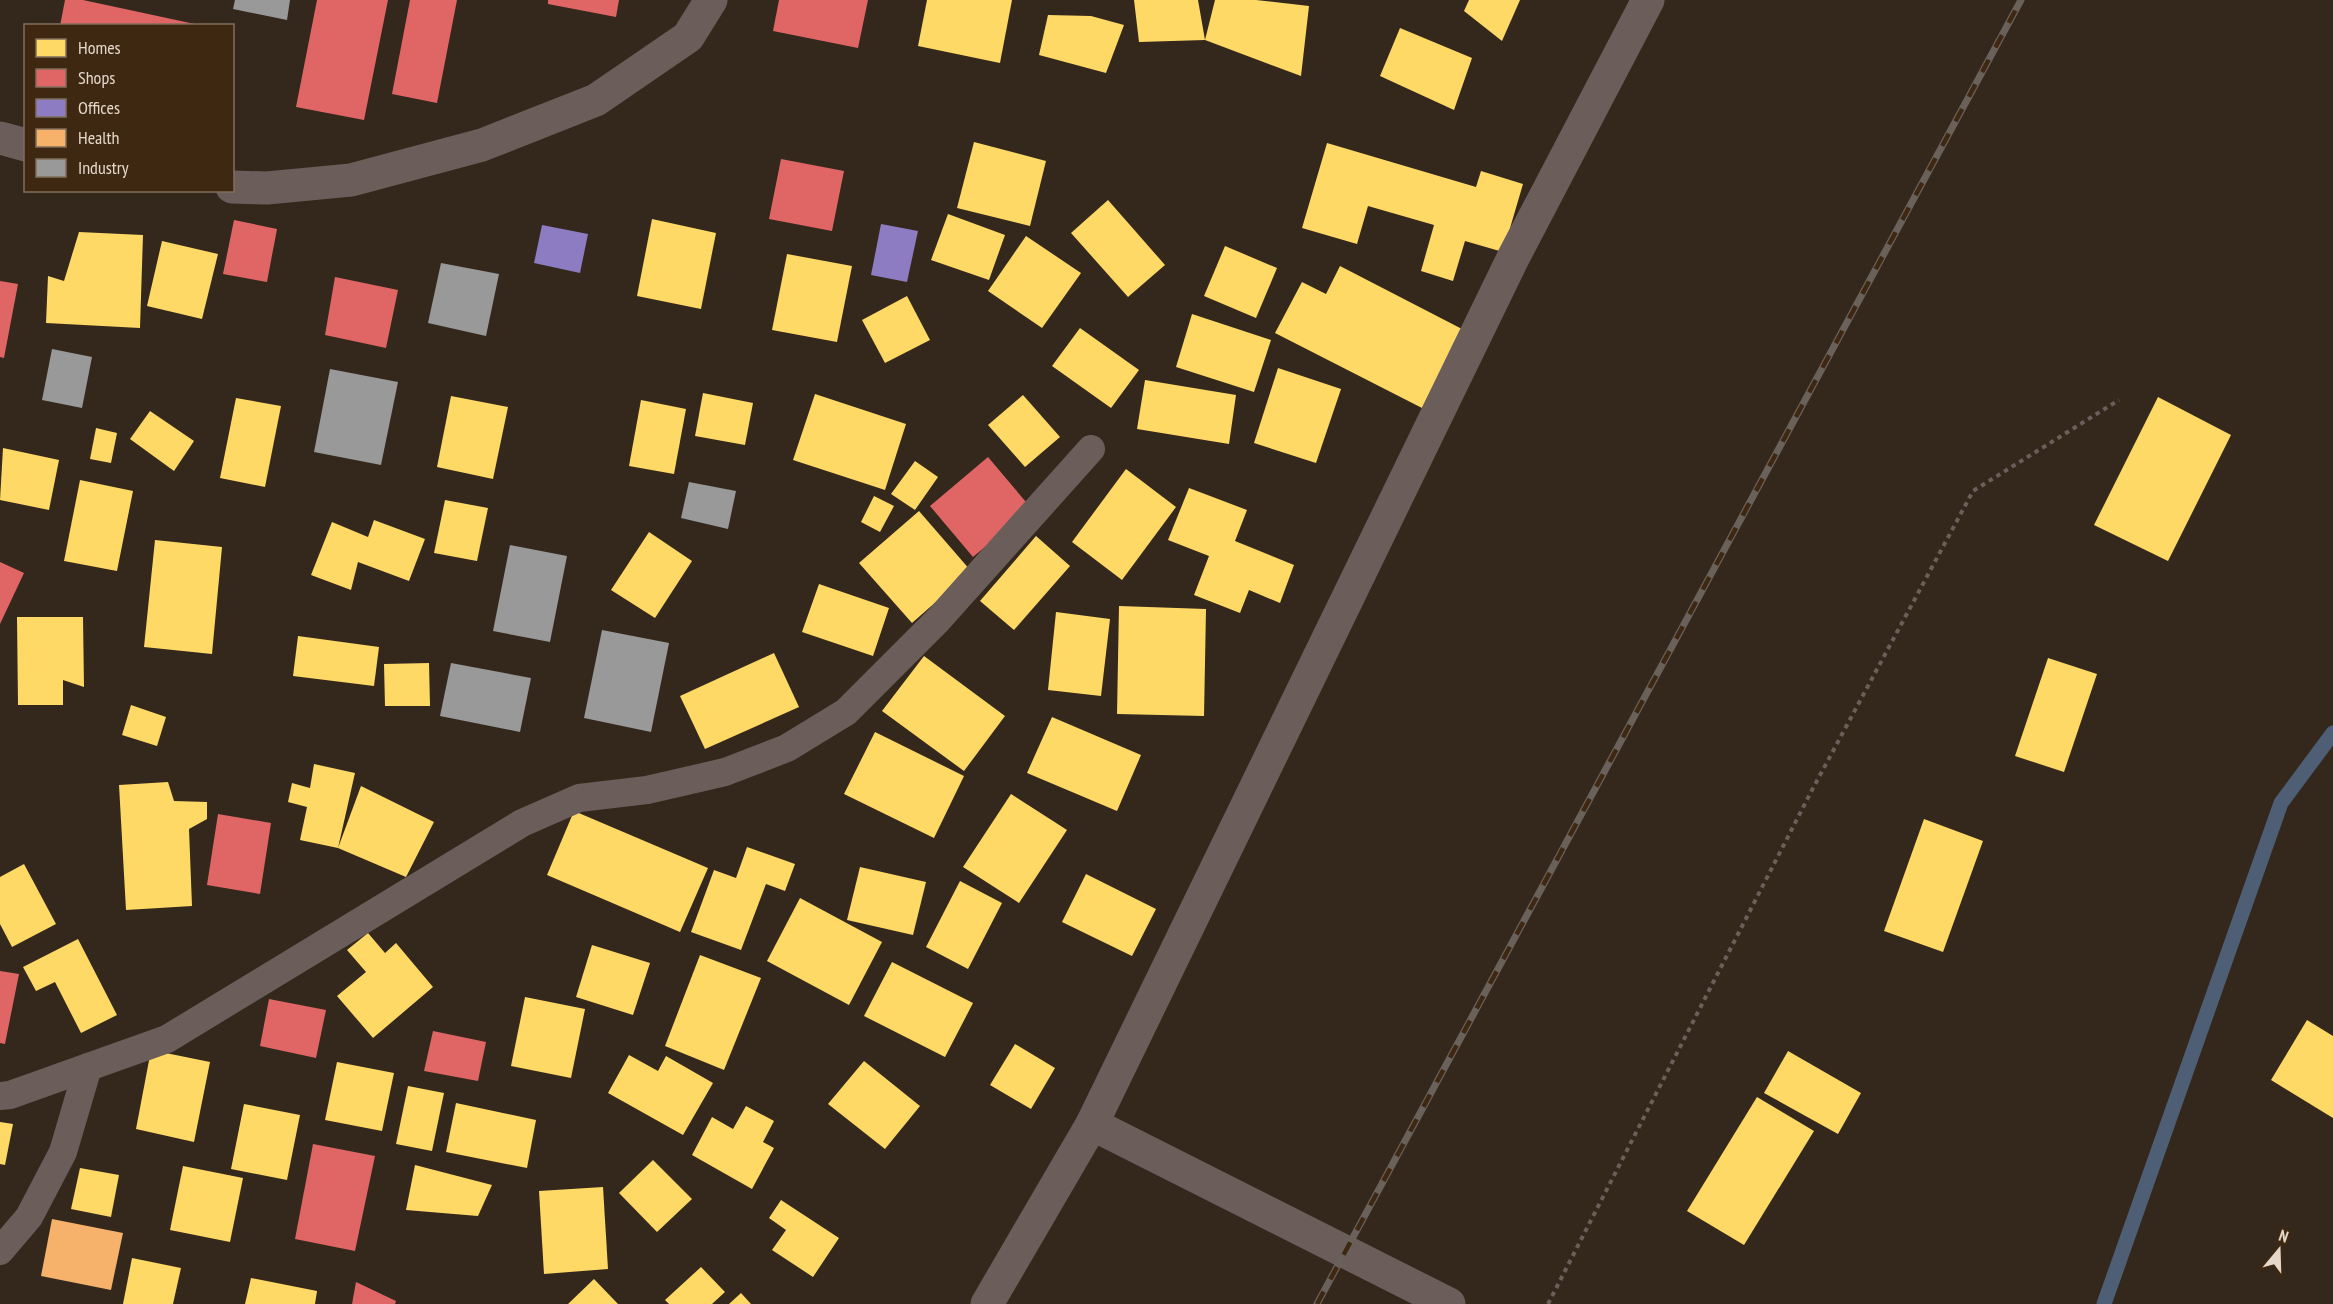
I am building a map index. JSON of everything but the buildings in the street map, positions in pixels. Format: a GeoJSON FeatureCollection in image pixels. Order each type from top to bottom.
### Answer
{"type":"FeatureCollection","features":[{"type":"Feature","properties":{"kind":"street"},"geometry":{"type":"LineString","coordinates":[[234,188],[267,189],[351,180],[482,145],[596,100],[688,37],[711,0]]}},
{"type":"Feature","properties":{"kind":"street"},"geometry":{"type":"LineString","coordinates":[[987,1304],[1092,1124],[1513,258],[1648,0]]}},
{"type":"Feature","properties":{"kind":"street"},"geometry":{"type":"LineString","coordinates":[[0,138],[24,144]]}},
{"type":"Feature","properties":{"kind":"street"},"geometry":{"type":"LineString","coordinates":[[1092,1124],[1449,1304]]}},
{"type":"Feature","properties":{"kind":"lane"},"geometry":{"type":"LineString","coordinates":[[0,1096],[10,1095],[167,1039],[522,823],[579,798],[647,790],[725,772],[788,748],[846,712],[938,620],[1091,449]]}},
{"type":"Feature","properties":{"kind":"lane"},"geometry":{"type":"LineString","coordinates":[[0,1251],[29,1217],[63,1152],[88,1067]]}},
{"type":"Feature","properties":{"kind":"path"},"geometry":{"type":"LineString","coordinates":[[1548,1304],[1812,790],[1973,491],[2119,399]]}},
{"type":"Feature","properties":{"kind":"waterway"},"geometry":{"type":"LineString","coordinates":[[2104,1304],[2281,803],[2333,733]]}},
{"type":"Feature","properties":{"kind":"railway"},"geometry":{"type":"LineString","coordinates":[[1317,1304],[2021,0]]}}]}
